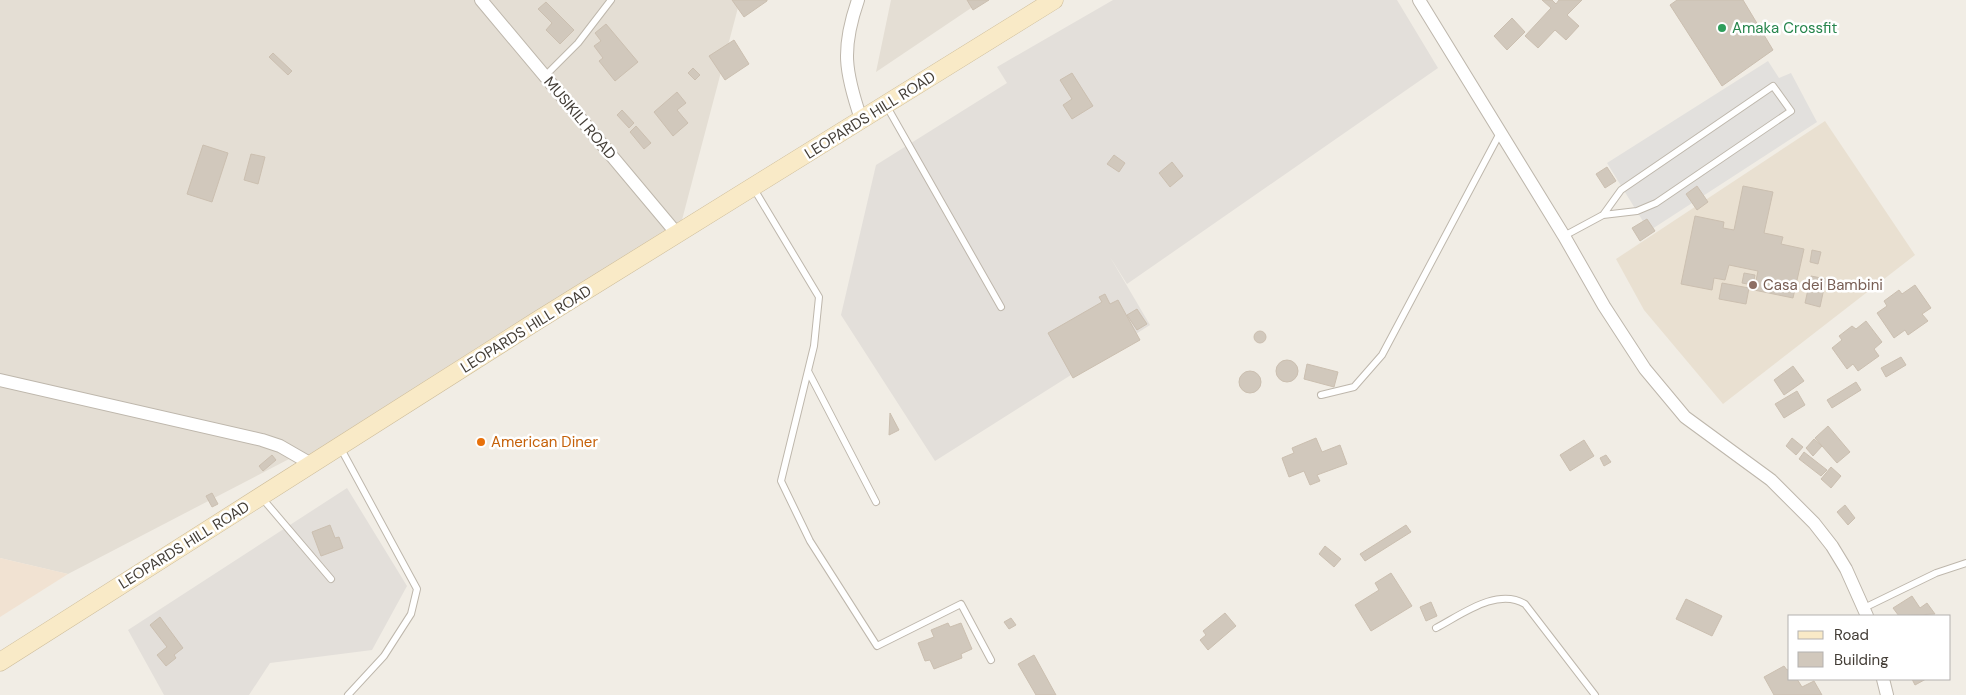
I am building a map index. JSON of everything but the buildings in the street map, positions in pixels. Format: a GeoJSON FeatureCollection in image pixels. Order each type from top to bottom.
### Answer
{"type":"FeatureCollection","features":[{"type":"Feature","properties":{"kind":"main road","name":"LEOPARDS HILL ROAD"},"geometry":{"type":"LineString","coordinates":[[0,662],[313,465],[535,322],[754,188],[861,119],[1054,0]]}},
{"type":"Feature","properties":{"kind":"street","name":"MUSIKILI ROAD"},"geometry":{"type":"LineString","coordinates":[[481,0],[678,235]]}},
{"type":"Feature","properties":{"kind":"street"},"geometry":{"type":"LineString","coordinates":[[858,0],[848,36],[845,60],[847,76],[861,119]]}},
{"type":"Feature","properties":{"kind":"street"},"geometry":{"type":"LineString","coordinates":[[1419,0],[1564,236],[1604,306],[1646,369],[1685,416],[1771,480],[1804,512],[1832,546],[1865,612]]}},
{"type":"Feature","properties":{"kind":"street"},"geometry":{"type":"LineString","coordinates":[[0,380],[262,440],[280,446],[313,465]]}},
{"type":"Feature","properties":{"kind":"street"},"geometry":{"type":"LineString","coordinates":[[1883,680],[1887,695]]}},
{"type":"Feature","properties":{"kind":"lane"},"geometry":{"type":"LineString","coordinates":[[545,76],[578,43],[611,0]]}},
{"type":"Feature","properties":{"kind":"lane"},"geometry":{"type":"LineString","coordinates":[[1564,236],[1603,215],[1637,210],[1656,203],[1791,111],[1773,86],[1621,190],[1603,215]]}},
{"type":"Feature","properties":{"kind":"lane"},"geometry":{"type":"LineString","coordinates":[[886,104],[1001,308]]}},
{"type":"Feature","properties":{"kind":"lane"},"geometry":{"type":"LineString","coordinates":[[1322,395],[1354,387],[1382,355],[1500,133]]}},
{"type":"Feature","properties":{"kind":"lane"},"geometry":{"type":"LineString","coordinates":[[754,188],[819,296],[814,346],[781,481],[810,541],[877,646],[961,604],[991,660]]}},
{"type":"Feature","properties":{"kind":"lane"},"geometry":{"type":"LineString","coordinates":[[808,371],[876,502]]}},
{"type":"Feature","properties":{"kind":"lane"},"geometry":{"type":"LineString","coordinates":[[340,447],[417,589],[411,614],[384,656],[348,695]]}},
{"type":"Feature","properties":{"kind":"lane"},"geometry":{"type":"LineString","coordinates":[[261,497],[331,579]]}},
{"type":"Feature","properties":{"kind":"lane"},"geometry":{"type":"LineString","coordinates":[[1865,612],[1936,573],[1966,563]]}},
{"type":"Feature","properties":{"kind":"lane"},"geometry":{"type":"LineString","coordinates":[[1436,628],[1492,600],[1512,598],[1519,600],[1525,604],[1542,625],[1595,695]]}},
{"type":"Feature","properties":{"kind":"shaded area"},"geometry":{"type":"Polygon","coordinates":[[[0,0],[740,0],[678,235],[313,465],[289,459],[68,574],[0,558],[0,0]]]}},
{"type":"Feature","properties":{"kind":"shaded area"},"geometry":{"type":"Polygon","coordinates":[[[891,0],[983,0],[876,72],[891,0]]]}},
{"type":"Feature","properties":{"kind":"shaded area"},"geometry":{"type":"Polygon","coordinates":[[[1113,0],[1397,0],[1438,68],[1127,284],[1110,257],[1150,325],[935,461],[841,315],[876,165],[1007,83],[997,67],[1113,0]]]}},
{"type":"Feature","properties":{"kind":"shaded area"},"geometry":{"type":"Polygon","coordinates":[[[1768,61],[1779,78],[1791,73],[1817,122],[1649,231],[1607,163],[1768,61]]]}},
{"type":"Feature","properties":{"kind":"shaded area","name":"Casa dei Bambini"},"geometry":{"type":"Polygon","coordinates":[[[1825,121],[1915,255],[1723,404],[1644,310],[1616,259],[1825,121]]]}},
{"type":"Feature","properties":{"kind":"shaded area"},"geometry":{"type":"Polygon","coordinates":[[[347,488],[407,586],[372,650],[270,663],[249,695],[164,695],[128,630],[347,488]]]}},
{"type":"Feature","properties":{"kind":"shaded area"},"geometry":{"type":"Polygon","coordinates":[[[0,558],[68,574],[0,617],[0,558]]]}},
{"type":"Feature","properties":{"kind":"place","name":"Amaka Crossfit"},"geometry":{"type":"Point","coordinates":[1722,28]}},
{"type":"Feature","properties":{"kind":"place","name":"Casa dei Bambini"},"geometry":{"type":"Point","coordinates":[1753,285]}},
{"type":"Feature","properties":{"kind":"place","name":"American Diner"},"geometry":{"type":"Point","coordinates":[481,442]}}]}
